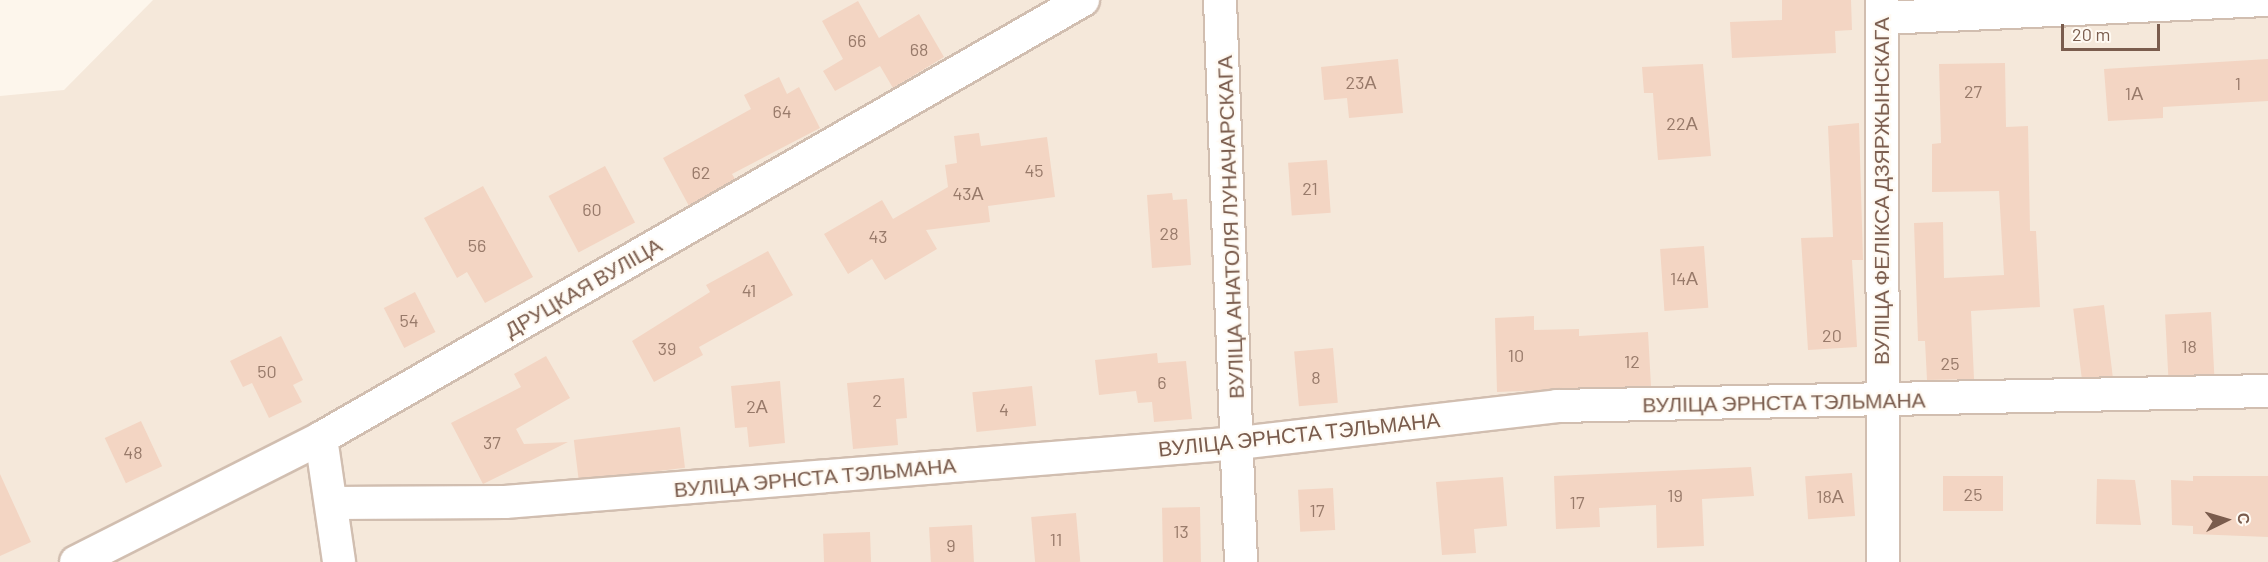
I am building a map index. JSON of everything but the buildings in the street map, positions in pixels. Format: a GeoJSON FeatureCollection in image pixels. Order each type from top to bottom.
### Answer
{"type":"FeatureCollection","features":[{"type":"Feature","properties":{"kind":"street","name":"ДРУЦКАЯ ВУЛІЦА"},"geometry":{"type":"LineString","coordinates":[[76,562],[321,438],[1083,0]]}},
{"type":"Feature","properties":{"kind":"street","name":"ВУЛІЦА АНАТОЛЯ ЛУНАЧАРСКАГА"},"geometry":{"type":"LineString","coordinates":[[1220,0],[1239,443],[1241,562]]}},
{"type":"Feature","properties":{"kind":"street"},"geometry":{"type":"LineString","coordinates":[[1882,9],[2267,0]]}},
{"type":"Feature","properties":{"kind":"street","name":"ВУЛІЦА ФЕЛІКСА ДЗЯРЖЫНСКАГА"},"geometry":{"type":"LineString","coordinates":[[1882,9],[1879,400],[1883,562]]}},
{"type":"Feature","properties":{"kind":"street","name":"ВУЛІЦА ЭРНСТА ТЭЛЬМАНА"},"geometry":{"type":"LineString","coordinates":[[332,503],[505,502],[1239,443],[1557,406],[2268,391]]}},
{"type":"Feature","properties":{"kind":"street"},"geometry":{"type":"LineString","coordinates":[[321,438],[339,562]]}},
{"type":"Feature","properties":{"kind":"shaded area"},"geometry":{"type":"Polygon","coordinates":[[[153,0],[2268,0],[2268,562],[0,562],[0,96],[64,90],[153,0]]]}}]}
